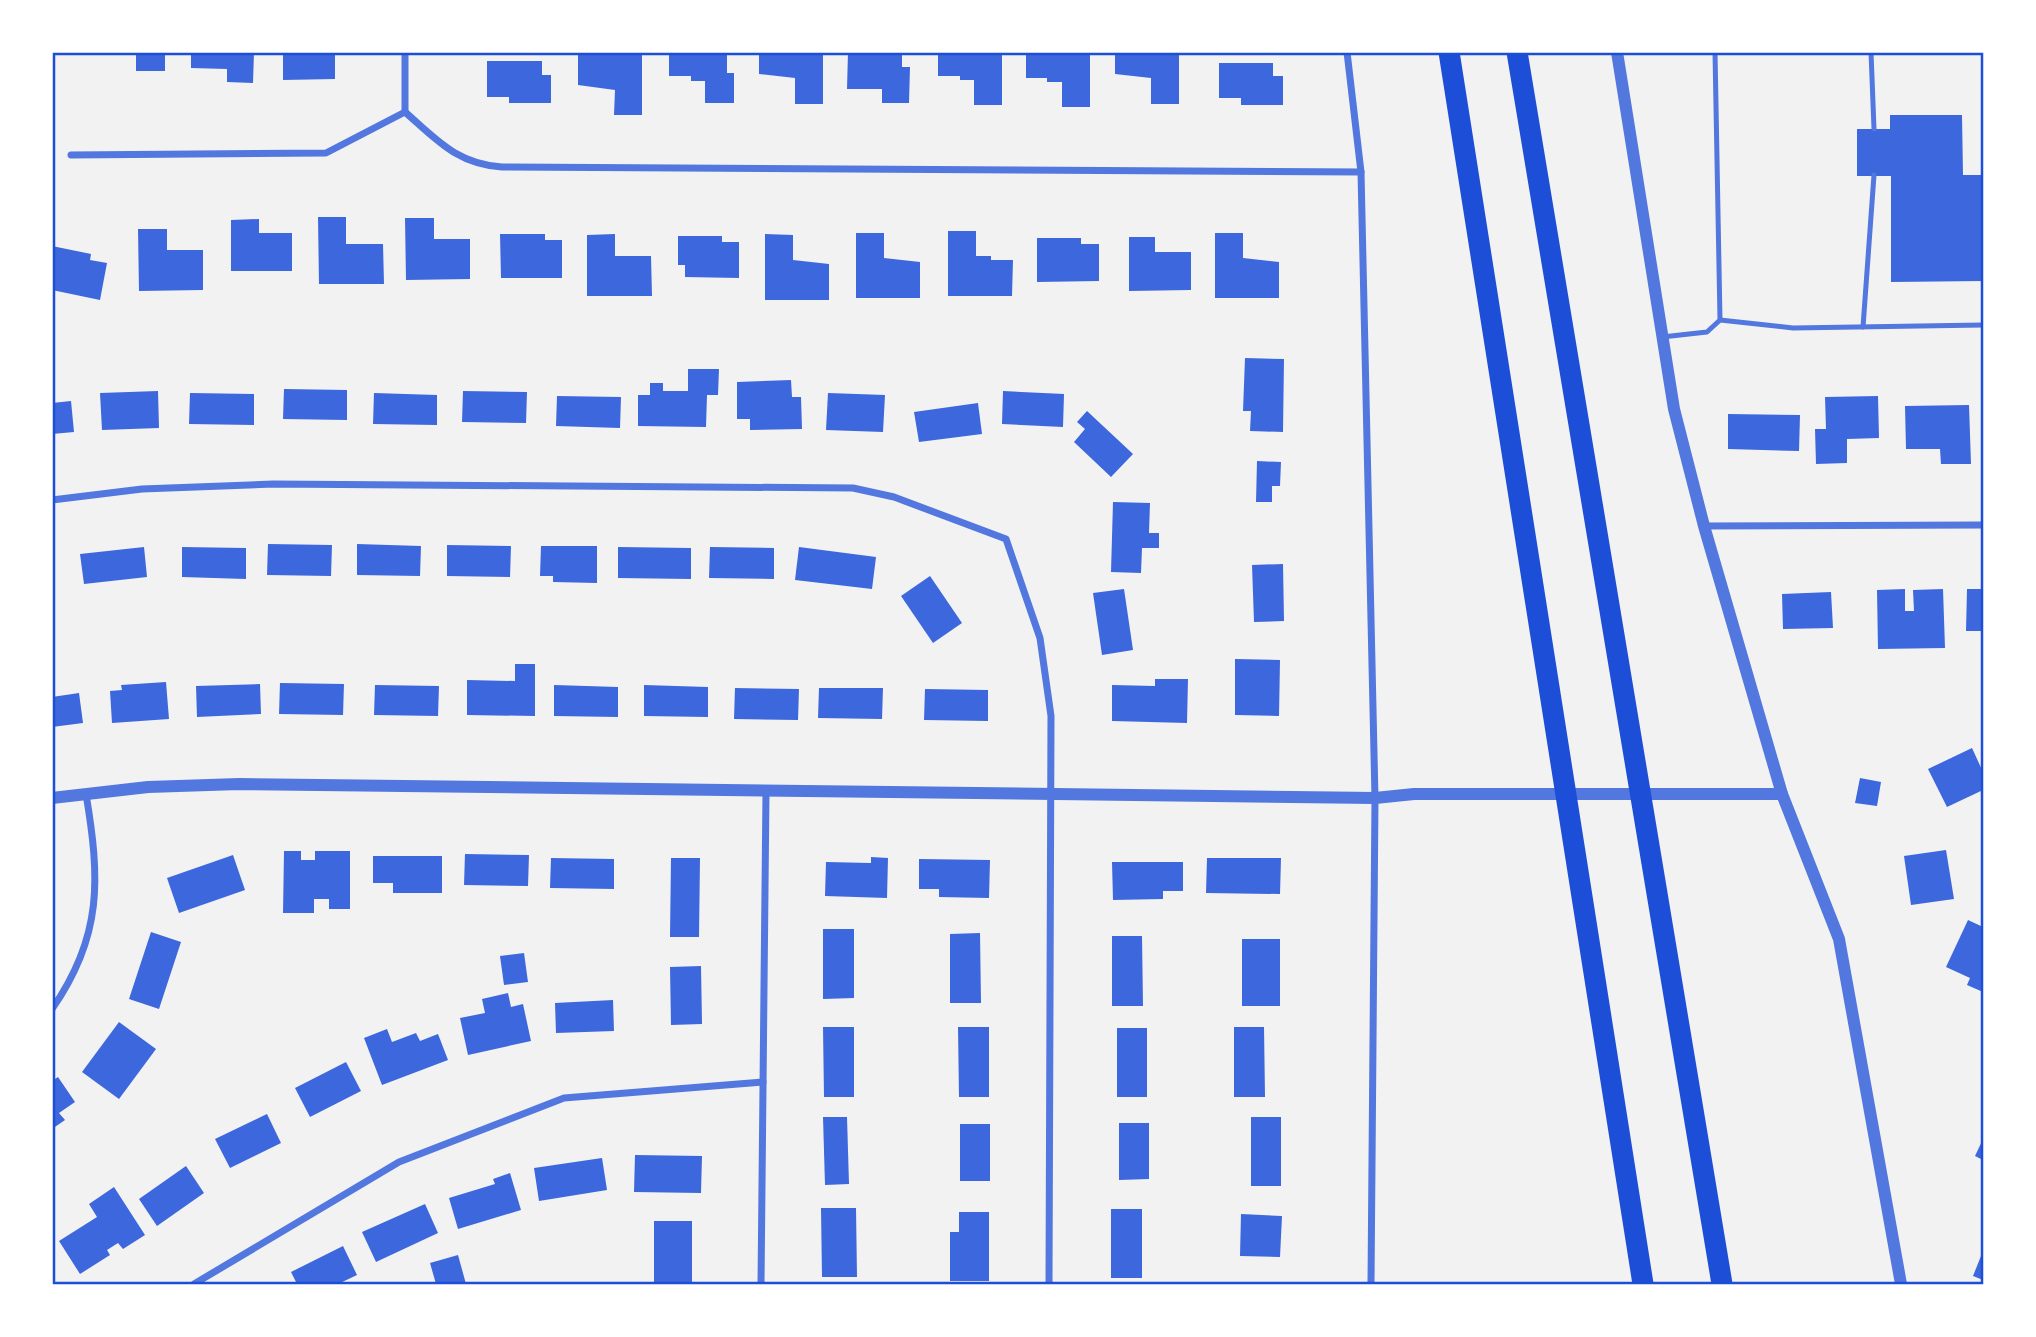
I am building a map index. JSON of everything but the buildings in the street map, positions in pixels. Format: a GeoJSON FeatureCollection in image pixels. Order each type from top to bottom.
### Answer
{"type":"FeatureCollection","features":[{"type":"Feature","properties":{"kind":"highway"},"geometry":{"type":"LineString","coordinates":[[1449,52],[1643,1284]]}},
{"type":"Feature","properties":{"kind":"highway"},"geometry":{"type":"LineString","coordinates":[[1517,52],[1722,1284]]}},
{"type":"Feature","properties":{"kind":"street"},"geometry":{"type":"LineString","coordinates":[[405,52],[405,112],[453,154],[489,166],[1361,172]]}},
{"type":"Feature","properties":{"kind":"street"},"geometry":{"type":"LineString","coordinates":[[1347,52],[1361,172],[1376,798],[1371,1284]]}},
{"type":"Feature","properties":{"kind":"street"},"geometry":{"type":"LineString","coordinates":[[1617,52],[1674,409],[1704,526],[1782,794],[1839,939],[1901,1284]]}},
{"type":"Feature","properties":{"kind":"street"},"geometry":{"type":"LineString","coordinates":[[71,155],[326,153],[405,112]]}},
{"type":"Feature","properties":{"kind":"street"},"geometry":{"type":"LineString","coordinates":[[52,500],[142,489],[273,484],[853,488],[894,497],[1006,540],[1040,638],[1047,672],[1051,716],[1049,1284]]}},
{"type":"Feature","properties":{"kind":"street"},"geometry":{"type":"LineString","coordinates":[[1704,526],[1983,525]]}},
{"type":"Feature","properties":{"kind":"street"},"geometry":{"type":"LineString","coordinates":[[52,798],[148,787],[239,784],[1376,798],[1414,794],[1782,794]]}},
{"type":"Feature","properties":{"kind":"street"},"geometry":{"type":"LineString","coordinates":[[761,1284],[766,791]]}},
{"type":"Feature","properties":{"kind":"street"},"geometry":{"type":"LineString","coordinates":[[52,1009],[83,957],[93,925],[97,869],[86,794]]}},
{"type":"Feature","properties":{"kind":"street"},"geometry":{"type":"LineString","coordinates":[[194,1284],[399,1162],[564,1098],[763,1082]]}},
{"type":"Feature","properties":{"kind":"lane"},"geometry":{"type":"LineString","coordinates":[[1662,337],[1707,332],[1720,320],[1715,52]]}},
{"type":"Feature","properties":{"kind":"lane"},"geometry":{"type":"LineString","coordinates":[[1871,52],[1874,129]]}},
{"type":"Feature","properties":{"kind":"lane"},"geometry":{"type":"LineString","coordinates":[[1863,327],[1874,175]]}},
{"type":"Feature","properties":{"kind":"lane"},"geometry":{"type":"LineString","coordinates":[[1720,320],[1793,328],[1983,325]]}}]}
